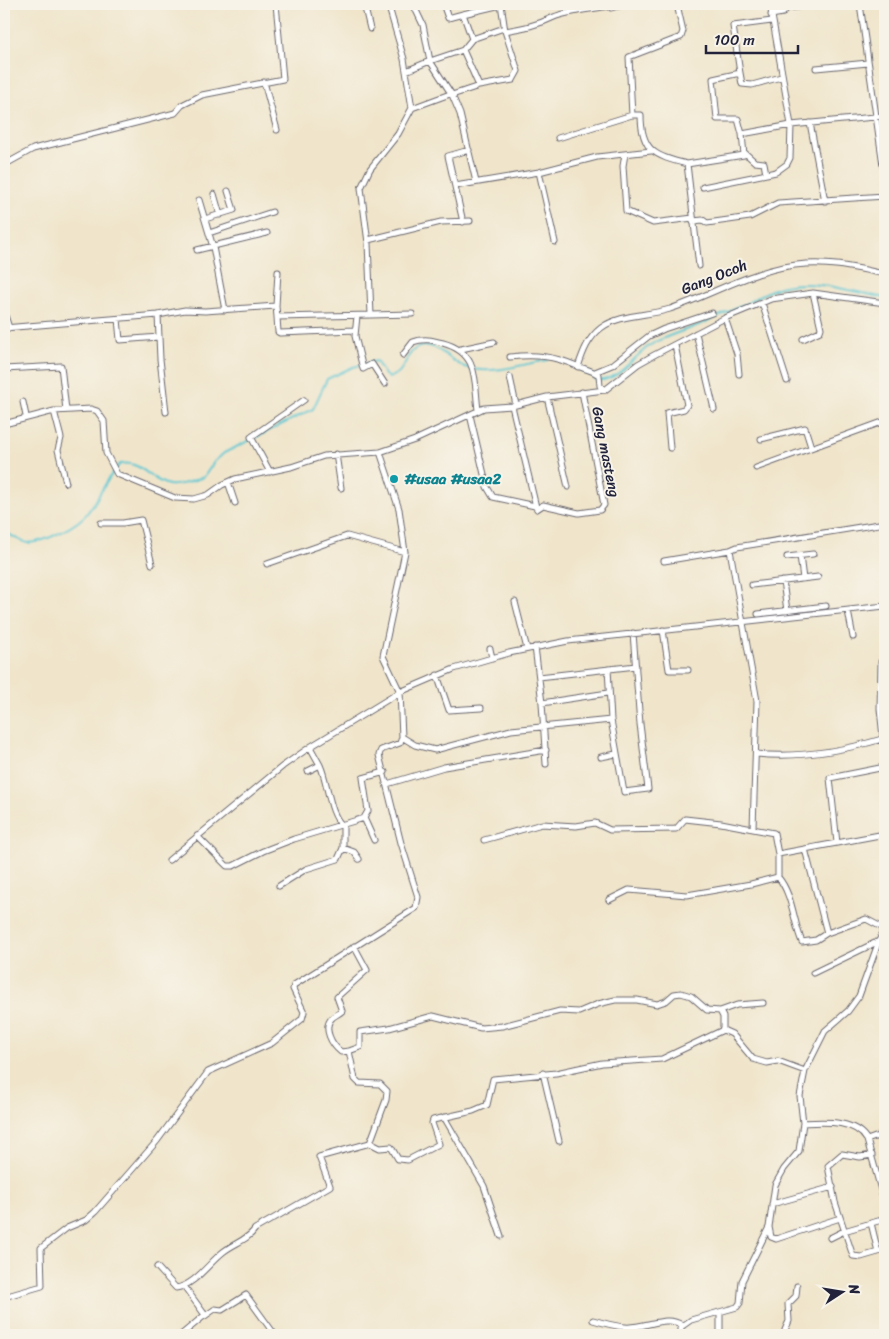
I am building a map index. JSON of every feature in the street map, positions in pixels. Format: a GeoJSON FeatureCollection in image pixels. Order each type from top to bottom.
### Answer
{"type":"FeatureCollection","features":[{"type":"Feature","properties":{"kind":"street"},"geometry":{"type":"LineString","coordinates":[[4,165],[33,149],[175,113],[182,105],[202,95],[284,79],[276,4]]}},
{"type":"Feature","properties":{"kind":"street"},"geometry":{"type":"LineString","coordinates":[[364,4],[370,29]]}},
{"type":"Feature","properties":{"kind":"street"},"geometry":{"type":"LineString","coordinates":[[372,315],[368,240],[361,188],[370,169],[398,134],[412,108],[406,71],[388,4]]}},
{"type":"Feature","properties":{"kind":"street"},"geometry":{"type":"LineString","coordinates":[[424,4],[414,5],[423,25],[430,61],[451,95],[460,114],[476,182]]}},
{"type":"Feature","properties":{"kind":"street"},"geometry":{"type":"LineString","coordinates":[[412,108],[479,86],[509,82],[516,76],[518,71],[505,29],[501,5],[448,18],[442,4]]}},
{"type":"Feature","properties":{"kind":"street"},"geometry":{"type":"LineString","coordinates":[[406,71],[464,50],[472,39],[505,29],[525,28],[571,14],[608,6],[611,8],[629,4]]}},
{"type":"Feature","properties":{"kind":"street"},"geometry":{"type":"LineString","coordinates":[[703,187],[776,172],[787,164],[792,151],[791,125],[781,77],[770,4]]}},
{"type":"Feature","properties":{"kind":"street"},"geometry":{"type":"LineString","coordinates":[[771,15],[783,13],[787,8],[821,4]]}},
{"type":"Feature","properties":{"kind":"street"},"geometry":{"type":"LineString","coordinates":[[860,4],[885,179]]}},
{"type":"Feature","properties":{"kind":"street"},"geometry":{"type":"LineString","coordinates":[[632,115],[629,57],[681,37],[683,31],[678,10]]}},
{"type":"Feature","properties":{"kind":"street"},"geometry":{"type":"LineString","coordinates":[[463,14],[472,39]]}},
{"type":"Feature","properties":{"kind":"street"},"geometry":{"type":"LineString","coordinates":[[772,21],[733,26],[740,73],[743,84],[752,85],[781,77]]}},
{"type":"Feature","properties":{"kind":"street"},"geometry":{"type":"LineString","coordinates":[[464,50],[479,86]]}},
{"type":"Feature","properties":{"kind":"street"},"geometry":{"type":"LineString","coordinates":[[816,68],[868,63]]}},
{"type":"Feature","properties":{"kind":"street"},"geometry":{"type":"LineString","coordinates":[[740,73],[714,79],[717,119],[738,119],[745,153],[755,162],[764,163],[766,174]]}},
{"type":"Feature","properties":{"kind":"street"},"geometry":{"type":"LineString","coordinates":[[264,82],[277,130]]}},
{"type":"Feature","properties":{"kind":"street"},"geometry":{"type":"LineString","coordinates":[[558,138],[632,115],[641,115],[642,136],[651,151],[666,159],[687,164],[745,153]]}},
{"type":"Feature","properties":{"kind":"street"},"geometry":{"type":"LineString","coordinates":[[742,134],[791,125],[885,116]]}},
{"type":"Feature","properties":{"kind":"street"},"geometry":{"type":"LineString","coordinates":[[810,124],[825,201]]}},
{"type":"Feature","properties":{"kind":"street"},"geometry":{"type":"LineString","coordinates":[[463,222],[448,156],[469,150]]}},
{"type":"Feature","properties":{"kind":"street"},"geometry":{"type":"LineString","coordinates":[[455,186],[539,172],[581,160],[651,151]]}},
{"type":"Feature","properties":{"kind":"street"},"geometry":{"type":"LineString","coordinates":[[625,154],[623,166],[627,211],[653,223],[703,220],[707,224],[750,217],[778,203],[885,196]]}},
{"type":"Feature","properties":{"kind":"street"},"geometry":{"type":"LineString","coordinates":[[687,164],[699,266]]}},
{"type":"Feature","properties":{"kind":"street"},"geometry":{"type":"LineString","coordinates":[[539,172],[555,242]]}},
{"type":"Feature","properties":{"kind":"street"},"geometry":{"type":"LineString","coordinates":[[205,219],[234,210],[228,191]]}},
{"type":"Feature","properties":{"kind":"street"},"geometry":{"type":"LineString","coordinates":[[214,194],[220,215]]}},
{"type":"Feature","properties":{"kind":"street"},"geometry":{"type":"LineString","coordinates":[[199,200],[213,247],[225,310]]}},
{"type":"Feature","properties":{"kind":"street"},"geometry":{"type":"LineString","coordinates":[[209,233],[272,212]]}},
{"type":"Feature","properties":{"kind":"street"},"geometry":{"type":"LineString","coordinates":[[368,240],[441,222],[470,221]]}},
{"type":"Feature","properties":{"kind":"street"},"geometry":{"type":"LineString","coordinates":[[197,250],[267,233]]}},
{"type":"Feature","properties":{"kind":"street","name":"Gang Ocoh"},"geometry":{"type":"LineString","coordinates":[[578,367],[584,350],[592,336],[606,324],[669,309],[761,272],[790,265],[817,263],[885,274]]}},
{"type":"Feature","properties":{"kind":"street"},"geometry":{"type":"LineString","coordinates":[[278,272],[276,306],[278,332],[355,330]]}},
{"type":"Feature","properties":{"kind":"street"},"geometry":{"type":"LineString","coordinates":[[803,339],[820,331],[821,328],[813,292]]}},
{"type":"Feature","properties":{"kind":"street"},"geometry":{"type":"LineString","coordinates":[[4,424],[26,416],[54,411],[91,409],[97,411],[104,421],[104,437],[108,459],[118,474],[180,500],[202,498],[228,482],[336,454],[380,452],[415,440],[478,410],[514,405],[547,397],[606,390],[638,364],[725,318],[771,299],[813,292],[885,303]]}},
{"type":"Feature","properties":{"kind":"street"},"geometry":{"type":"LineString","coordinates":[[762,302],[787,382]]}},
{"type":"Feature","properties":{"kind":"street"},"geometry":{"type":"LineString","coordinates":[[4,312],[7,328],[158,316],[185,310],[225,310],[276,306]]}},
{"type":"Feature","properties":{"kind":"street"},"geometry":{"type":"LineString","coordinates":[[277,317],[412,314]]}},
{"type":"Feature","properties":{"kind":"street"},"geometry":{"type":"LineString","coordinates":[[510,357],[532,354],[565,360],[578,367],[597,373],[612,365],[648,336],[712,314]]}},
{"type":"Feature","properties":{"kind":"street"},"geometry":{"type":"LineString","coordinates":[[158,316],[166,412]]}},
{"type":"Feature","properties":{"kind":"street"},"geometry":{"type":"LineString","coordinates":[[356,316],[355,330],[363,369],[372,364],[385,384]]}},
{"type":"Feature","properties":{"kind":"street"},"geometry":{"type":"LineString","coordinates":[[725,318],[737,354],[739,374]]}},
{"type":"Feature","properties":{"kind":"street"},"geometry":{"type":"LineString","coordinates":[[118,319],[120,340],[159,337]]}},
{"type":"Feature","properties":{"kind":"street"},"geometry":{"type":"LineString","coordinates":[[696,333],[714,409]]}},
{"type":"Feature","properties":{"kind":"street"},"geometry":{"type":"LineString","coordinates":[[403,355],[413,342],[428,339],[461,350],[494,342]]}},
{"type":"Feature","properties":{"kind":"street"},"geometry":{"type":"LineString","coordinates":[[670,448],[667,413],[684,409],[687,405],[675,345]]}},
{"type":"Feature","properties":{"kind":"street"},"geometry":{"type":"LineString","coordinates":[[461,350],[471,363],[478,410]]}},
{"type":"Feature","properties":{"kind":"street"},"geometry":{"type":"LineString","coordinates":[[4,369],[61,366],[66,410]]}},
{"type":"Feature","properties":{"kind":"street"},"geometry":{"type":"LineString","coordinates":[[597,373],[600,386],[606,390]]}},
{"type":"Feature","properties":{"kind":"street"},"geometry":{"type":"LineString","coordinates":[[510,377],[514,405],[537,509]]}},
{"type":"Feature","properties":{"kind":"street","name":"Gang masteng"},"geometry":{"type":"LineString","coordinates":[[537,509],[543,505],[548,505],[579,513],[602,509],[604,505],[582,392]]}},
{"type":"Feature","properties":{"kind":"street"},"geometry":{"type":"LineString","coordinates":[[547,397],[568,487]]}},
{"type":"Feature","properties":{"kind":"street"},"geometry":{"type":"LineString","coordinates":[[270,472],[253,442],[252,436],[304,400]]}},
{"type":"Feature","properties":{"kind":"street"},"geometry":{"type":"LineString","coordinates":[[23,402],[26,416]]}},
{"type":"Feature","properties":{"kind":"street"},"geometry":{"type":"LineString","coordinates":[[54,411],[61,441],[58,451],[66,483]]}},
{"type":"Feature","properties":{"kind":"street"},"geometry":{"type":"LineString","coordinates":[[470,415],[490,495],[496,500],[519,501],[535,506],[537,509]]}},
{"type":"Feature","properties":{"kind":"street"},"geometry":{"type":"LineString","coordinates":[[756,468],[885,421]]}},
{"type":"Feature","properties":{"kind":"street"},"geometry":{"type":"LineString","coordinates":[[761,439],[805,428],[812,448]]}},
{"type":"Feature","properties":{"kind":"street"},"geometry":{"type":"LineString","coordinates":[[4,1297],[42,1286],[41,1248],[67,1228],[86,1220],[95,1212],[157,1141],[180,1106],[208,1072],[271,1044],[302,1019],[304,1012],[293,989],[294,985],[416,908],[418,902],[379,752],[396,746],[402,737],[400,692],[383,656],[405,552],[400,509],[380,452]]}},
{"type":"Feature","properties":{"kind":"street"},"geometry":{"type":"LineString","coordinates":[[336,454],[341,488]]}},
{"type":"Feature","properties":{"kind":"street"},"geometry":{"type":"LineString","coordinates":[[228,482],[235,503]]}},
{"type":"Feature","properties":{"kind":"street"},"geometry":{"type":"LineString","coordinates":[[101,523],[123,523],[141,520],[152,564]]}},
{"type":"Feature","properties":{"kind":"street"},"geometry":{"type":"LineString","coordinates":[[664,560],[885,523]]}},
{"type":"Feature","properties":{"kind":"street"},"geometry":{"type":"LineString","coordinates":[[267,564],[347,536],[405,552]]}},
{"type":"Feature","properties":{"kind":"street"},"geometry":{"type":"LineString","coordinates":[[730,550],[757,701],[754,829]]}},
{"type":"Feature","properties":{"kind":"street"},"geometry":{"type":"LineString","coordinates":[[787,557],[813,554]]}},
{"type":"Feature","properties":{"kind":"street"},"geometry":{"type":"LineString","coordinates":[[800,556],[803,579]]}},
{"type":"Feature","properties":{"kind":"street"},"geometry":{"type":"LineString","coordinates":[[752,585],[818,577]]}},
{"type":"Feature","properties":{"kind":"street"},"geometry":{"type":"LineString","coordinates":[[783,581],[788,618]]}},
{"type":"Feature","properties":{"kind":"street"},"geometry":{"type":"LineString","coordinates":[[516,602],[527,649]]}},
{"type":"Feature","properties":{"kind":"street"},"geometry":{"type":"LineString","coordinates":[[758,614],[826,606]]}},
{"type":"Feature","properties":{"kind":"street"},"geometry":{"type":"LineString","coordinates":[[169,860],[283,766],[310,747],[400,692],[438,675],[535,647],[633,633],[788,618],[885,606]]}},
{"type":"Feature","properties":{"kind":"street"},"geometry":{"type":"LineString","coordinates":[[848,611],[853,637]]}},
{"type":"Feature","properties":{"kind":"street"},"geometry":{"type":"LineString","coordinates":[[663,630],[669,670],[688,670]]}},
{"type":"Feature","properties":{"kind":"street"},"geometry":{"type":"LineString","coordinates":[[608,669],[611,720],[624,792],[648,789],[640,724],[633,633]]}},
{"type":"Feature","properties":{"kind":"street"},"geometry":{"type":"LineString","coordinates":[[535,647],[542,704],[546,764]]}},
{"type":"Feature","properties":{"kind":"street"},"geometry":{"type":"LineString","coordinates":[[490,649],[492,658]]}},
{"type":"Feature","properties":{"kind":"street"},"geometry":{"type":"LineString","coordinates":[[885,662],[881,662],[882,690],[880,709],[885,756]]}},
{"type":"Feature","properties":{"kind":"street"},"geometry":{"type":"LineString","coordinates":[[538,678],[636,666]]}},
{"type":"Feature","properties":{"kind":"street"},"geometry":{"type":"LineString","coordinates":[[438,675],[449,710],[481,708]]}},
{"type":"Feature","properties":{"kind":"street"},"geometry":{"type":"LineString","coordinates":[[542,704],[608,693]]}},
{"type":"Feature","properties":{"kind":"street"},"geometry":{"type":"LineString","coordinates":[[402,737],[415,745],[434,750],[511,730],[611,720]]}},
{"type":"Feature","properties":{"kind":"street"},"geometry":{"type":"LineString","coordinates":[[756,754],[790,756],[882,739]]}},
{"type":"Feature","properties":{"kind":"street"},"geometry":{"type":"LineString","coordinates":[[310,747],[320,765],[337,822],[343,826]]}},
{"type":"Feature","properties":{"kind":"street"},"geometry":{"type":"LineString","coordinates":[[387,784],[449,766],[546,750]]}},
{"type":"Feature","properties":{"kind":"street"},"geometry":{"type":"LineString","coordinates":[[601,758],[616,754]]}},
{"type":"Feature","properties":{"kind":"street"},"geometry":{"type":"LineString","coordinates":[[308,771],[320,765]]}},
{"type":"Feature","properties":{"kind":"street"},"geometry":{"type":"LineString","coordinates":[[837,843],[830,778],[885,766]]}},
{"type":"Feature","properties":{"kind":"street"},"geometry":{"type":"LineString","coordinates":[[197,836],[224,864],[230,867],[263,851],[364,818],[368,811],[362,780],[364,777],[385,772]]}},
{"type":"Feature","properties":{"kind":"street"},"geometry":{"type":"LineString","coordinates":[[364,818],[374,840]]}},
{"type":"Feature","properties":{"kind":"street"},"geometry":{"type":"LineString","coordinates":[[484,840],[542,824],[576,826],[594,823],[610,830],[676,829],[685,820],[754,829],[776,834],[778,877],[786,891],[802,942],[816,940],[827,933],[866,919],[885,929],[879,940],[859,996],[848,1011],[825,1031],[805,1071],[800,1096],[803,1123],[800,1151],[777,1180],[769,1227],[742,1280],[740,1302],[737,1306],[720,1313],[704,1314],[682,1325]]}},
{"type":"Feature","properties":{"kind":"street"},"geometry":{"type":"LineString","coordinates":[[279,886],[306,869],[338,859],[343,848],[343,826]]}},
{"type":"Feature","properties":{"kind":"street"},"geometry":{"type":"LineString","coordinates":[[778,854],[885,834]]}},
{"type":"Feature","properties":{"kind":"street"},"geometry":{"type":"LineString","coordinates":[[343,848],[354,852],[359,859]]}},
{"type":"Feature","properties":{"kind":"street"},"geometry":{"type":"LineString","coordinates":[[805,849],[827,933]]}},
{"type":"Feature","properties":{"kind":"street"},"geometry":{"type":"LineString","coordinates":[[609,900],[629,890],[687,895],[751,884],[778,877]]}},
{"type":"Feature","properties":{"kind":"street"},"geometry":{"type":"LineString","coordinates":[[813,973],[879,940]]}},
{"type":"Feature","properties":{"kind":"street"},"geometry":{"type":"LineString","coordinates":[[354,946],[367,970],[337,997],[342,1011],[331,1019],[329,1025],[330,1038],[334,1046],[341,1052],[360,1047],[360,1032],[396,1026],[433,1016],[475,1027],[492,1027],[560,1011],[579,1012],[609,1001],[627,999],[657,1004],[666,1002],[674,994],[681,993],[691,996],[705,1010],[720,1011],[737,1006],[763,1004]]}},
{"type":"Feature","properties":{"kind":"street"},"geometry":{"type":"LineString","coordinates":[[720,1011],[723,1018],[723,1030]]}},
{"type":"Feature","properties":{"kind":"street"},"geometry":{"type":"LineString","coordinates":[[157,1267],[176,1288],[184,1286],[223,1252],[237,1242],[250,1237],[255,1229],[330,1186],[319,1160],[320,1156],[370,1143],[380,1148],[391,1147],[398,1159],[408,1160],[439,1144],[431,1122],[488,1105],[492,1079],[556,1073],[602,1063],[662,1059],[723,1030],[732,1034],[753,1059],[768,1063],[778,1061],[805,1071]]}},
{"type":"Feature","properties":{"kind":"street"},"geometry":{"type":"LineString","coordinates":[[349,1051],[357,1081],[377,1082],[384,1086],[387,1091],[386,1100],[370,1143]]}},
{"type":"Feature","properties":{"kind":"street"},"geometry":{"type":"LineString","coordinates":[[543,1073],[559,1141]]}},
{"type":"Feature","properties":{"kind":"street"},"geometry":{"type":"LineString","coordinates":[[444,1117],[482,1183],[502,1236]]}},
{"type":"Feature","properties":{"kind":"street"},"geometry":{"type":"LineString","coordinates":[[803,1123],[832,1123],[852,1126],[867,1140],[885,1204]]}},
{"type":"Feature","properties":{"kind":"street"},"geometry":{"type":"LineString","coordinates":[[867,1140],[878,1136]]}},
{"type":"Feature","properties":{"kind":"street"},"geometry":{"type":"LineString","coordinates":[[872,1156],[860,1157],[844,1153],[829,1163],[828,1167],[840,1218],[854,1257],[862,1257],[885,1250]]}},
{"type":"Feature","properties":{"kind":"street"},"geometry":{"type":"LineString","coordinates":[[772,1204],[833,1187]]}},
{"type":"Feature","properties":{"kind":"street"},"geometry":{"type":"LineString","coordinates":[[769,1227],[772,1237],[776,1239],[840,1218]]}},
{"type":"Feature","properties":{"kind":"street"},"geometry":{"type":"LineString","coordinates":[[830,1238],[844,1231],[885,1219]]}},
{"type":"Feature","properties":{"kind":"street"},"geometry":{"type":"LineString","coordinates":[[871,1223],[878,1252]]}},
{"type":"Feature","properties":{"kind":"street"},"geometry":{"type":"LineString","coordinates":[[184,1286],[205,1316]]}},
{"type":"Feature","properties":{"kind":"street"},"geometry":{"type":"LineString","coordinates":[[787,1335],[785,1330],[789,1320],[788,1304],[796,1296],[797,1286]]}},
{"type":"Feature","properties":{"kind":"street"},"geometry":{"type":"LineString","coordinates":[[181,1335],[215,1309],[222,1310],[246,1295],[275,1335]]}},
{"type":"Feature","properties":{"kind":"street"},"geometry":{"type":"LineString","coordinates":[[712,1335],[720,1335],[720,1313]]}},
{"type":"Feature","properties":{"kind":"street"},"geometry":{"type":"LineString","coordinates":[[594,1320],[625,1327],[642,1327],[671,1320],[682,1325]]}},
{"type":"Feature","properties":{"kind":"street"},"geometry":{"type":"LineString","coordinates":[[681,1335],[682,1325]]}},
{"type":"Feature","properties":{"kind":"waterway"},"geometry":{"type":"LineString","coordinates":[[583,371],[594,376],[596,380],[612,377],[652,344],[701,324],[780,287],[806,284],[819,285],[885,298]]}},
{"type":"Feature","properties":{"kind":"waterway"},"geometry":{"type":"LineString","coordinates":[[4,531],[28,543],[52,537],[69,528],[88,512],[120,464],[134,465],[162,483],[169,485],[182,484],[204,477],[214,462],[224,453],[313,409],[327,379],[353,367],[376,361],[389,378],[399,372],[415,349],[425,346],[435,348],[460,365],[475,369],[496,370],[548,360]]}},
{"type":"Feature","properties":{"kind":"place","name":"#usaa #usaa2"},"geometry":{"type":"Point","coordinates":[394,479]}}]}
